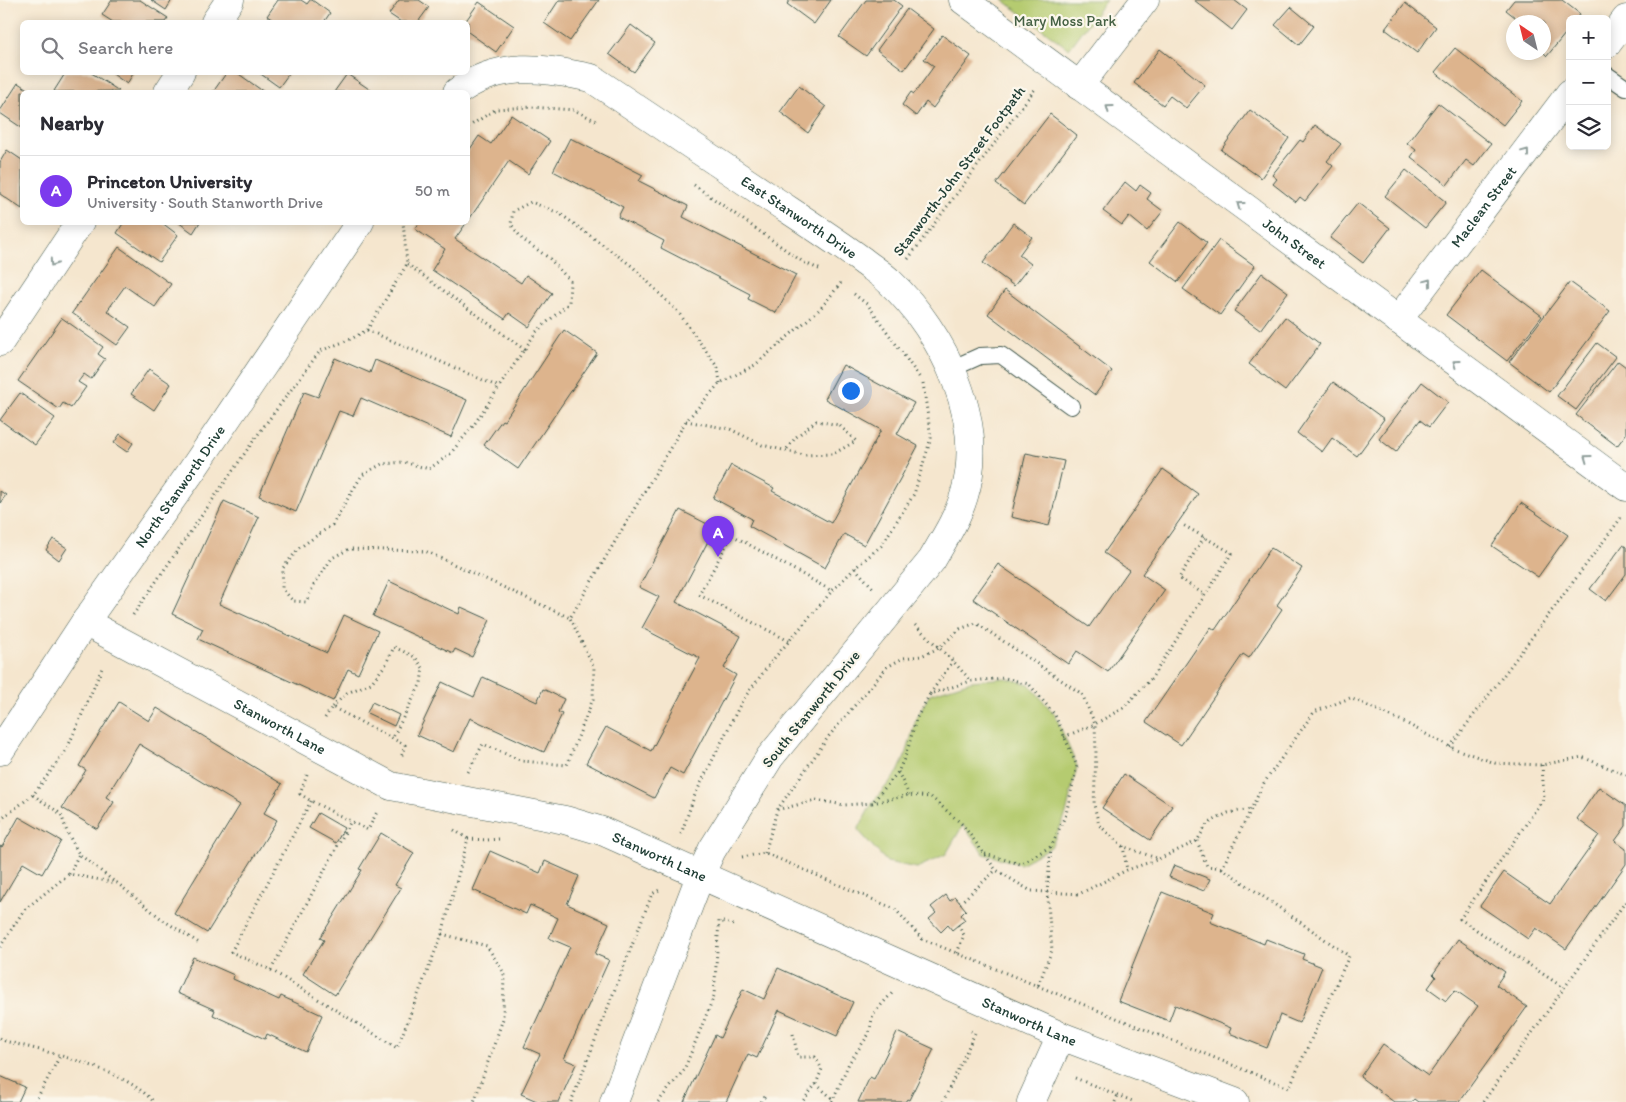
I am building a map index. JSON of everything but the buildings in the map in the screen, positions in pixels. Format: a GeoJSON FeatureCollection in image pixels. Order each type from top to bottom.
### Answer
{"type":"FeatureCollection","features":[{"type":"Feature","properties":{"kind":"street"},"geometry":{"type":"LineString","coordinates":[[216,20],[230,0]]}},
{"type":"Feature","properties":{"kind":"street","name":"John Street"},"geometry":{"type":"LineString","coordinates":[[963,0],[1626,487]]}},
{"type":"Feature","properties":{"kind":"street"},"geometry":{"type":"LineString","coordinates":[[1079,86],[1145,0]]}},
{"type":"Feature","properties":{"kind":"street"},"geometry":{"type":"LineString","coordinates":[[1611,39],[1626,19]]}},
{"type":"Feature","properties":{"kind":"street","name":"East Stanworth Drive"},"geometry":{"type":"LineString","coordinates":[[460,90],[493,74],[522,68],[555,70],[591,78],[844,247],[889,281],[913,308],[932,336],[951,369],[962,399],[970,435],[970,467],[964,496]]}},
{"type":"Feature","properties":{"kind":"street"},"geometry":{"type":"LineString","coordinates":[[169,90],[179,75]]}},
{"type":"Feature","properties":{"kind":"street","name":"Maclean Street"},"geometry":{"type":"LineString","coordinates":[[1398,320],[1566,98]]}},
{"type":"Feature","properties":{"kind":"street"},"geometry":{"type":"LineString","coordinates":[[0,342],[78,225]]}},
{"type":"Feature","properties":{"kind":"street","name":"North Stanworth Drive"},"geometry":{"type":"LineString","coordinates":[[0,751],[85,622],[191,472],[358,225]]}},
{"type":"Feature","properties":{"kind":"street","name":"South Stanworth Drive"},"geometry":{"type":"LineString","coordinates":[[614,1102],[700,876],[712,850],[770,757],[932,560],[952,526],[964,496]]}},
{"type":"Feature","properties":{"kind":"street","name":"Stanworth Lane"},"geometry":{"type":"LineString","coordinates":[[85,622],[391,786],[566,820],[602,831],[1061,1036],[1235,1102]]}},
{"type":"Feature","properties":{"kind":"street"},"geometry":{"type":"LineString","coordinates":[[1031,1102],[1061,1036]]}},
{"type":"Feature","properties":{"kind":"lane"},"geometry":{"type":"LineString","coordinates":[[1611,78],[1626,88]]}},
{"type":"Feature","properties":{"kind":"lane"},"geometry":{"type":"LineString","coordinates":[[951,369],[980,356],[1001,355],[1071,406]]}},
{"type":"Feature","properties":{"kind":"path","name":"Stanworth-John Street Footpath"},"geometry":{"type":"LineString","coordinates":[[905,264],[1038,85]]}},
{"type":"Feature","properties":{"kind":"path"},"geometry":{"type":"LineString","coordinates":[[470,126],[496,109],[531,107],[574,110],[604,124]]}},
{"type":"Feature","properties":{"kind":"path"},"geometry":{"type":"LineString","coordinates":[[692,184],[803,262],[828,274]]}},
{"type":"Feature","properties":{"kind":"path"},"geometry":{"type":"LineString","coordinates":[[464,778],[483,744],[522,761],[566,765],[592,699],[594,667],[570,618],[424,551],[349,549],[332,558],[314,585],[306,602],[293,601],[282,588],[284,568],[299,548],[332,525],[362,475],[382,464],[404,462],[429,469],[450,454],[473,426],[536,332],[569,303],[570,281],[549,258],[522,239],[511,224],[513,211],[531,202],[558,213],[632,266],[679,312],[718,368],[720,383]]}},
{"type":"Feature","properties":{"kind":"path"},"geometry":{"type":"LineString","coordinates":[[133,616],[256,437],[320,351],[351,339],[366,330],[407,264],[403,225]]}},
{"type":"Feature","properties":{"kind":"path"},"geometry":{"type":"LineString","coordinates":[[407,264],[524,350]]}},
{"type":"Feature","properties":{"kind":"path"},"geometry":{"type":"LineString","coordinates":[[678,843],[694,798],[742,702],[771,662],[832,591],[881,546],[914,494],[931,438],[922,381],[868,305],[835,278]]}},
{"type":"Feature","properties":{"kind":"path"},"geometry":{"type":"LineString","coordinates":[[570,618],[686,421],[720,383],[755,365],[820,309],[841,283]]}},
{"type":"Feature","properties":{"kind":"path"},"geometry":{"type":"LineString","coordinates":[[366,330],[499,387]]}},
{"type":"Feature","properties":{"kind":"path"},"geometry":{"type":"LineString","coordinates":[[686,421],[730,429],[762,444],[804,455],[834,454],[856,441],[839,426],[816,421],[796,437],[786,450]]}},
{"type":"Feature","properties":{"kind":"path"},"geometry":{"type":"LineString","coordinates":[[1450,747],[1621,518]]}},
{"type":"Feature","properties":{"kind":"path"},"geometry":{"type":"LineString","coordinates":[[1064,737],[1095,724],[1123,708],[1151,679],[1232,553],[1183,525]]}},
{"type":"Feature","properties":{"kind":"path"},"geometry":{"type":"LineString","coordinates":[[789,641],[699,595],[732,535],[832,591]]}},
{"type":"Feature","properties":{"kind":"path"},"geometry":{"type":"LineString","coordinates":[[1204,537],[1179,578],[1205,595]]}},
{"type":"Feature","properties":{"kind":"path"},"geometry":{"type":"LineString","coordinates":[[855,568],[876,592]]}},
{"type":"Feature","properties":{"kind":"path"},"geometry":{"type":"LineString","coordinates":[[912,623],[971,681]]}},
{"type":"Feature","properties":{"kind":"path"},"geometry":{"type":"LineString","coordinates":[[765,853],[777,810],[829,736],[886,667],[902,658],[921,656],[939,648],[960,629],[976,623],[1082,694],[1095,724],[1094,805],[1099,825],[1122,846],[1159,859]]}},
{"type":"Feature","properties":{"kind":"path"},"geometry":{"type":"LineString","coordinates":[[324,722],[332,707],[347,693],[371,683],[386,664],[394,647],[415,657],[423,668],[420,683],[392,738]]}},
{"type":"Feature","properties":{"kind":"path"},"geometry":{"type":"LineString","coordinates":[[0,820],[33,795],[67,748],[105,661]]}},
{"type":"Feature","properties":{"kind":"path"},"geometry":{"type":"LineString","coordinates":[[872,803],[898,772],[907,752],[916,719],[952,661]]}},
{"type":"Feature","properties":{"kind":"path"},"geometry":{"type":"LineString","coordinates":[[103,667],[111,668]]}},
{"type":"Feature","properties":{"kind":"path"},"geometry":{"type":"LineString","coordinates":[[930,694],[971,681],[1005,678],[1029,684],[1055,714],[1076,766],[1066,814],[1051,847],[1047,892],[1052,950],[1038,986]]}},
{"type":"Feature","properties":{"kind":"path"},"geometry":{"type":"LineString","coordinates":[[1222,868],[1264,783],[1314,712],[1350,698],[1402,721],[1450,747],[1495,763],[1542,765],[1582,756],[1626,775]]}},
{"type":"Feature","properties":{"kind":"path"},"geometry":{"type":"LineString","coordinates":[[332,707],[405,746],[400,761]]}},
{"type":"Feature","properties":{"kind":"path"},"geometry":{"type":"LineString","coordinates":[[1542,765],[1544,798],[1460,919],[1564,988]]}},
{"type":"Feature","properties":{"kind":"path"},"geometry":{"type":"LineString","coordinates":[[309,770],[300,794],[368,830],[381,803]]}},
{"type":"Feature","properties":{"kind":"path"},"geometry":{"type":"LineString","coordinates":[[898,772],[909,795]]}},
{"type":"Feature","properties":{"kind":"path"},"geometry":{"type":"LineString","coordinates":[[33,795],[61,814],[79,854],[163,920],[199,943]]}},
{"type":"Feature","properties":{"kind":"path"},"geometry":{"type":"LineString","coordinates":[[777,810],[816,800],[844,805],[872,803],[909,795],[931,797],[964,825],[996,870],[1031,891],[1079,894],[1127,870],[1159,859],[1197,841],[1207,824],[1228,813],[1252,809]]}},
{"type":"Feature","properties":{"kind":"path"},"geometry":{"type":"LineString","coordinates":[[311,801],[231,952],[270,970],[397,1048],[442,934],[468,839]]}},
{"type":"Feature","properties":{"kind":"path"},"geometry":{"type":"LineString","coordinates":[[270,970],[352,821]]}},
{"type":"Feature","properties":{"kind":"path"},"geometry":{"type":"LineString","coordinates":[[453,829],[468,839],[487,840],[502,838]]}},
{"type":"Feature","properties":{"kind":"path"},"geometry":{"type":"LineString","coordinates":[[739,858],[765,853],[895,909],[922,939],[1290,1088],[1349,956],[1222,868],[1207,866],[1197,841]]}},
{"type":"Feature","properties":{"kind":"path"},"geometry":{"type":"LineString","coordinates":[[1122,846],[1127,870]]}},
{"type":"Feature","properties":{"kind":"path"},"geometry":{"type":"LineString","coordinates":[[984,854],[1020,864],[1051,847]]}},
{"type":"Feature","properties":{"kind":"path"},"geometry":{"type":"LineString","coordinates":[[0,947],[24,910],[69,874],[79,854]]}},
{"type":"Feature","properties":{"kind":"path"},"geometry":{"type":"LineString","coordinates":[[960,903],[996,870]]}},
{"type":"Feature","properties":{"kind":"path"},"geometry":{"type":"LineString","coordinates":[[69,874],[117,883]]}},
{"type":"Feature","properties":{"kind":"path"},"geometry":{"type":"LineString","coordinates":[[571,1102],[652,894],[650,888]]}},
{"type":"Feature","properties":{"kind":"path"},"geometry":{"type":"LineString","coordinates":[[652,894],[662,889]]}},
{"type":"Feature","properties":{"kind":"path"},"geometry":{"type":"LineString","coordinates":[[1483,1102],[1626,901]]}},
{"type":"Feature","properties":{"kind":"path"},"geometry":{"type":"LineString","coordinates":[[658,1102],[684,1070],[714,996],[719,920],[738,926]]}},
{"type":"Feature","properties":{"kind":"path"},"geometry":{"type":"LineString","coordinates":[[958,925],[964,935],[958,953]]}},
{"type":"Feature","properties":{"kind":"path"},"geometry":{"type":"LineString","coordinates":[[442,934],[488,946],[504,973],[503,1019],[474,1102]]}},
{"type":"Feature","properties":{"kind":"path"},"geometry":{"type":"LineString","coordinates":[[816,1084],[832,1101],[849,1063],[869,1034],[873,1014],[895,989]]}},
{"type":"Feature","properties":{"kind":"path"},"geometry":{"type":"LineString","coordinates":[[943,1102],[975,1033],[967,1028]]}},
{"type":"Feature","properties":{"kind":"path"},"geometry":{"type":"LineString","coordinates":[[793,1034],[798,1057],[815,1057],[822,1069],[816,1084],[802,1102]]}},
{"type":"Feature","properties":{"kind":"path"},"geometry":{"type":"LineString","coordinates":[[0,1038],[107,1072],[144,1091],[154,1102]]}},
{"type":"Feature","properties":{"kind":"path"},"geometry":{"type":"LineString","coordinates":[[35,1102],[60,1056]]}},
{"type":"Feature","properties":{"kind":"path"},"geometry":{"type":"LineString","coordinates":[[1070,1085],[1073,1077],[1135,1102]]}},
{"type":"Feature","properties":{"kind":"path"},"geometry":{"type":"LineString","coordinates":[[761,1102],[767,1094]]}},
{"type":"Feature","properties":{"kind":"path"},"geometry":{"type":"LineString","coordinates":[[1115,1102],[1118,1096]]}},
{"type":"Feature","properties":{"kind":"green space","name":"Mary Moss Park"},"geometry":{"type":"Polygon","coordinates":[[[1003,0],[1106,0],[1069,49],[1003,0]]]}},
{"type":"Feature","properties":{"kind":"green space"},"geometry":{"type":"Polygon","coordinates":[[[1005,678],[1029,684],[1055,715],[1077,766],[1066,814],[1051,847],[1020,864],[984,854],[963,825],[946,854],[917,868],[887,862],[858,830],[872,803],[898,772],[907,752],[916,719],[930,694],[971,681],[1005,678]]]}},
{"type":"Feature","properties":{"kind":"place","name":"Princeton University"},"geometry":{"type":"Point","coordinates":[718,557]}}]}
